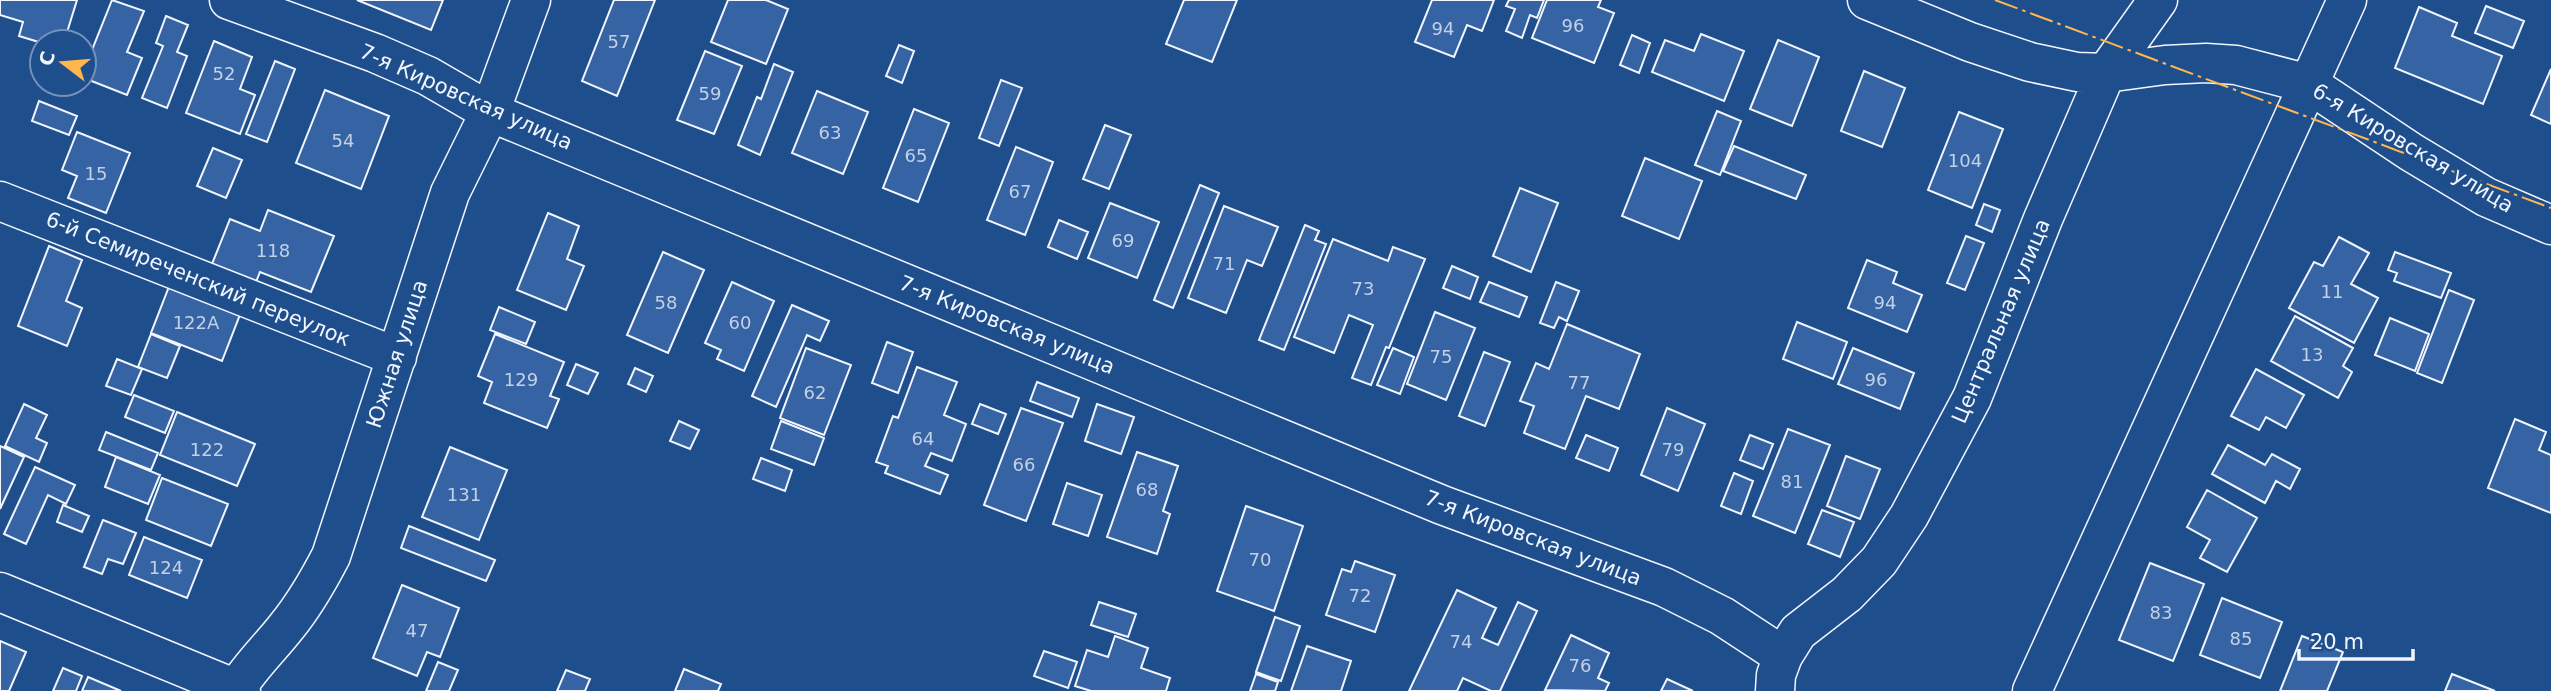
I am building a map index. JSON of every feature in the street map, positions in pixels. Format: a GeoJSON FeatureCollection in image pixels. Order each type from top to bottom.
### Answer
{"type":"FeatureCollection","features":[{"type":"Feature","properties":{"kind":"street","name":"7-я Кировская улица"},"geometry":{"type":"LineString","coordinates":[[229,0],[396,62],[428,76],[490,112],[1442,505],[1664,587],[1722,616],[1779,674]]}},
{"type":"Feature","properties":{"kind":"street","name":"Южная улица"},"geometry":{"type":"LineString","coordinates":[[238,690],[255,661],[285,629],[312,592],[331,556],[450,192],[490,112],[531,0]]}},
{"type":"Feature","properties":{"kind":"street","name":"6-я Кировская улица"},"geometry":{"type":"LineString","coordinates":[[1867,0],[1970,42],[2030,62],[2077,72],[2106,72],[2165,65],[2236,65],[2308,84],[2411,152],[2486,197],[2551,225]]}},
{"type":"Feature","properties":{"kind":"street","name":"Центральная улица"},"geometry":{"type":"LineString","coordinates":[[1779,674],[1798,632],[1847,594],[1879,561],[1909,516],[1972,398],[2043,219],[2106,72],[2158,0]]}},
{"type":"Feature","properties":{"kind":"street"},"geometry":{"type":"LineString","coordinates":[[2041,688],[2347,0]]}},
{"type":"Feature","properties":{"kind":"street","name":"6-й Семиреченский переулок"},"geometry":{"type":"LineString","coordinates":[[0,201],[397,358]]}},
{"type":"Feature","properties":{"kind":"street"},"geometry":{"type":"LineString","coordinates":[[0,592],[238,690]]}},
{"type":"Feature","properties":{"kind":"building"},"geometry":{"type":"Polygon","coordinates":[[[0,0],[77,0],[68,28],[28,28],[28,39],[19,36],[23,22],[0,15],[0,0]]]}},
{"type":"Feature","properties":{"kind":"building"},"geometry":{"type":"Polygon","coordinates":[[[112,0],[144,11],[127,52],[142,58],[127,95],[98,84],[98,35],[112,0]]]}},
{"type":"Feature","properties":{"kind":"building"},"geometry":{"type":"Polygon","coordinates":[[[357,0],[443,0],[431,30],[357,0]]]}},
{"type":"Feature","properties":{"kind":"building"},"geometry":{"type":"Polygon","coordinates":[[[614,0],[655,0],[617,96],[582,81],[614,0]]]}},
{"type":"Feature","properties":{"kind":"building"},"geometry":{"type":"Polygon","coordinates":[[[728,0],[766,0],[788,9],[766,64],[711,42],[728,0]]]}},
{"type":"Feature","properties":{"kind":"building"},"geometry":{"type":"Polygon","coordinates":[[[1184,0],[1237,0],[1212,62],[1166,44],[1184,0]]]}},
{"type":"Feature","properties":{"kind":"building"},"geometry":{"type":"Polygon","coordinates":[[[1432,0],[1494,0],[1482,31],[1467,25],[1454,57],[1415,42],[1432,0]]]}},
{"type":"Feature","properties":{"kind":"building"},"geometry":{"type":"Polygon","coordinates":[[[1509,0],[1544,0],[1537,18],[1530,15],[1522,38],[1506,31],[1515,9],[1506,6],[1509,0]]]}},
{"type":"Feature","properties":{"kind":"building"},"geometry":{"type":"Polygon","coordinates":[[[1547,0],[1601,0],[1598,7],[1614,13],[1594,63],[1532,38],[1547,0]]]}},
{"type":"Feature","properties":{"kind":"building"},"geometry":{"type":"Polygon","coordinates":[[[2486,6],[2524,21],[2513,48],[2475,33],[2486,6]]]}},
{"type":"Feature","properties":{"kind":"building"},"geometry":{"type":"Polygon","coordinates":[[[2419,7],[2457,23],[2452,36],[2502,56],[2483,104],[2395,68],[2419,7]]]}},
{"type":"Feature","properties":{"kind":"building"},"geometry":{"type":"Polygon","coordinates":[[[166,16],[188,25],[177,52],[187,56],[167,108],[142,98],[163,46],[156,43],[166,16]]]}},
{"type":"Feature","properties":{"kind":"building"},"geometry":{"type":"Polygon","coordinates":[[[1701,34],[1744,51],[1724,101],[1652,72],[1665,40],[1694,51],[1701,34]]]}},
{"type":"Feature","properties":{"kind":"building"},"geometry":{"type":"Polygon","coordinates":[[[1632,35],[1650,43],[1639,73],[1620,65],[1632,35]]]}},
{"type":"Feature","properties":{"kind":"building"},"geometry":{"type":"Polygon","coordinates":[[[1778,40],[1819,57],[1792,126],[1750,109],[1778,40]]]}},
{"type":"Feature","properties":{"kind":"building"},"geometry":{"type":"Polygon","coordinates":[[[214,41],[252,57],[240,89],[255,95],[240,134],[186,113],[214,41]]]}},
{"type":"Feature","properties":{"kind":"building"},"geometry":{"type":"Polygon","coordinates":[[[899,45],[914,51],[902,83],[886,76],[899,45]]]}},
{"type":"Feature","properties":{"kind":"building"},"geometry":{"type":"Polygon","coordinates":[[[705,51],[742,66],[714,134],[677,120],[705,51]]]}},
{"type":"Feature","properties":{"kind":"building"},"geometry":{"type":"Polygon","coordinates":[[[275,61],[295,69],[267,142],[246,134],[275,61]]]}},
{"type":"Feature","properties":{"kind":"building"},"geometry":{"type":"Polygon","coordinates":[[[774,64],[793,72],[760,155],[738,145],[757,97],[761,99],[774,64]]]}},
{"type":"Feature","properties":{"kind":"building"},"geometry":{"type":"Polygon","coordinates":[[[2551,69],[2551,124],[2531,115],[2551,69]]]}},
{"type":"Feature","properties":{"kind":"building"},"geometry":{"type":"Polygon","coordinates":[[[1864,71],[1905,88],[1882,147],[1841,131],[1864,71]]]}},
{"type":"Feature","properties":{"kind":"building"},"geometry":{"type":"Polygon","coordinates":[[[1001,80],[1022,88],[999,146],[979,138],[1001,80]]]}},
{"type":"Feature","properties":{"kind":"building"},"geometry":{"type":"Polygon","coordinates":[[[325,90],[389,116],[361,189],[296,163],[325,90]]]}},
{"type":"Feature","properties":{"kind":"building"},"geometry":{"type":"Polygon","coordinates":[[[817,91],[868,112],[843,174],[792,153],[817,91]]]}},
{"type":"Feature","properties":{"kind":"building"},"geometry":{"type":"Polygon","coordinates":[[[39,101],[77,116],[69,135],[32,121],[39,101]]]}},
{"type":"Feature","properties":{"kind":"building"},"geometry":{"type":"Polygon","coordinates":[[[914,109],[949,123],[918,202],[883,188],[914,109]]]}},
{"type":"Feature","properties":{"kind":"building"},"geometry":{"type":"Polygon","coordinates":[[[1717,111],[1741,121],[1720,175],[1695,165],[1717,111]]]}},
{"type":"Feature","properties":{"kind":"building"},"geometry":{"type":"Polygon","coordinates":[[[1959,112],[2003,129],[1972,208],[1928,190],[1959,112]]]}},
{"type":"Feature","properties":{"kind":"building"},"geometry":{"type":"Polygon","coordinates":[[[1105,125],[1131,135],[1109,189],[1083,179],[1105,125]]]}},
{"type":"Feature","properties":{"kind":"building"},"geometry":{"type":"Polygon","coordinates":[[[77,132],[130,153],[106,213],[68,198],[77,176],[62,170],[77,132]]]}},
{"type":"Feature","properties":{"kind":"building"},"geometry":{"type":"Polygon","coordinates":[[[1734,146],[1806,175],[1796,199],[1723,171],[1734,146]]]}},
{"type":"Feature","properties":{"kind":"building"},"geometry":{"type":"Polygon","coordinates":[[[1016,147],[1053,162],[1025,235],[987,220],[1016,147]]]}},
{"type":"Feature","properties":{"kind":"building"},"geometry":{"type":"Polygon","coordinates":[[[213,148],[242,160],[226,198],[197,186],[213,148]]]}},
{"type":"Feature","properties":{"kind":"building"},"geometry":{"type":"Polygon","coordinates":[[[1645,158],[1702,181],[1679,239],[1622,216],[1645,158]]]}},
{"type":"Feature","properties":{"kind":"building"},"geometry":{"type":"Polygon","coordinates":[[[1200,185],[1219,193],[1173,308],[1154,300],[1200,185]]]}},
{"type":"Feature","properties":{"kind":"building"},"geometry":{"type":"Polygon","coordinates":[[[1520,188],[1558,203],[1531,272],[1493,256],[1520,188]]]}},
{"type":"Feature","properties":{"kind":"building"},"geometry":{"type":"Polygon","coordinates":[[[1110,203],[1159,222],[1137,278],[1088,258],[1110,203]]]}},
{"type":"Feature","properties":{"kind":"building"},"geometry":{"type":"Polygon","coordinates":[[[1984,204],[2000,210],[1992,232],[1976,225],[1984,204]]]}},
{"type":"Feature","properties":{"kind":"building"},"geometry":{"type":"Polygon","coordinates":[[[1224,206],[1278,227],[1262,266],[1247,260],[1226,313],[1188,298],[1224,206]]]}},
{"type":"Feature","properties":{"kind":"building"},"geometry":{"type":"Polygon","coordinates":[[[268,210],[334,236],[311,292],[260,272],[256,282],[212,264],[230,219],[260,231],[268,210]]]}},
{"type":"Feature","properties":{"kind":"building"},"geometry":{"type":"Polygon","coordinates":[[[548,213],[579,226],[567,259],[584,266],[566,310],[517,290],[548,213]]]}},
{"type":"Feature","properties":{"kind":"building"},"geometry":{"type":"Polygon","coordinates":[[[1059,220],[1088,232],[1077,259],[1048,247],[1059,220]]]}},
{"type":"Feature","properties":{"kind":"building"},"geometry":{"type":"Polygon","coordinates":[[[1305,225],[1319,231],[1315,240],[1326,244],[1284,350],[1259,340],[1305,225]]]}},
{"type":"Feature","properties":{"kind":"building"},"geometry":{"type":"Polygon","coordinates":[[[1966,236],[1984,243],[1965,290],[1947,283],[1966,236]]]}},
{"type":"Feature","properties":{"kind":"building"},"geometry":{"type":"Polygon","coordinates":[[[2339,237],[2369,253],[2351,284],[2378,298],[2354,343],[2289,308],[2314,262],[2323,266],[2339,237]]]}},
{"type":"Feature","properties":{"kind":"building"},"geometry":{"type":"Polygon","coordinates":[[[1333,239],[1388,261],[1393,247],[1425,259],[1371,385],[1352,378],[1373,325],[1349,315],[1334,353],[1294,337],[1333,239]]]}},
{"type":"Feature","properties":{"kind":"building"},"geometry":{"type":"Polygon","coordinates":[[[49,246],[82,260],[66,301],[82,308],[67,346],[18,326],[49,246]]]}},
{"type":"Feature","properties":{"kind":"building"},"geometry":{"type":"Polygon","coordinates":[[[663,252],[704,270],[668,353],[627,335],[663,252]]]}},
{"type":"Feature","properties":{"kind":"building"},"geometry":{"type":"Polygon","coordinates":[[[2395,252],[2451,273],[2441,298],[2394,281],[2397,273],[2388,270],[2395,252]]]}},
{"type":"Feature","properties":{"kind":"building"},"geometry":{"type":"Polygon","coordinates":[[[1867,260],[1897,272],[1893,283],[1922,295],[1907,332],[1848,308],[1867,260]]]}},
{"type":"Feature","properties":{"kind":"building"},"geometry":{"type":"Polygon","coordinates":[[[1452,266],[1478,277],[1470,299],[1443,288],[1452,266]]]}},
{"type":"Feature","properties":{"kind":"building"},"geometry":{"type":"Polygon","coordinates":[[[732,282],[774,301],[744,371],[717,359],[721,350],[705,343],[732,282]]]}},
{"type":"Feature","properties":{"kind":"building"},"geometry":{"type":"Polygon","coordinates":[[[1489,282],[1527,297],[1519,317],[1480,302],[1489,282]]]}},
{"type":"Feature","properties":{"kind":"building"},"geometry":{"type":"Polygon","coordinates":[[[1556,282],[1579,291],[1567,321],[1559,317],[1554,328],[1540,323],[1556,282]]]}},
{"type":"Feature","properties":{"kind":"building"},"geometry":{"type":"Polygon","coordinates":[[[170,284],[241,312],[222,361],[151,333],[170,284]]]}},
{"type":"Feature","properties":{"kind":"building"},"geometry":{"type":"Polygon","coordinates":[[[2449,290],[2474,300],[2442,383],[2417,373],[2449,290]]]}},
{"type":"Feature","properties":{"kind":"building"},"geometry":{"type":"Polygon","coordinates":[[[792,305],[829,321],[820,341],[807,335],[776,407],[752,396],[792,305]]]}},
{"type":"Feature","properties":{"kind":"building"},"geometry":{"type":"Polygon","coordinates":[[[499,307],[535,322],[526,344],[490,330],[499,307]]]}},
{"type":"Feature","properties":{"kind":"building"},"geometry":{"type":"Polygon","coordinates":[[[1435,312],[1475,328],[1446,400],[1407,384],[1435,312]]]}},
{"type":"Feature","properties":{"kind":"building"},"geometry":{"type":"Polygon","coordinates":[[[2295,316],[2353,348],[2343,366],[2352,372],[2338,398],[2271,361],[2295,316]]]}},
{"type":"Feature","properties":{"kind":"building"},"geometry":{"type":"Polygon","coordinates":[[[2390,318],[2429,334],[2415,371],[2375,355],[2390,318]]]}},
{"type":"Feature","properties":{"kind":"building"},"geometry":{"type":"Polygon","coordinates":[[[1797,322],[1847,342],[1833,379],[1783,359],[1797,322]]]}},
{"type":"Feature","properties":{"kind":"building"},"geometry":{"type":"Polygon","coordinates":[[[1567,324],[1640,354],[1619,409],[1586,396],[1565,449],[1524,433],[1534,406],[1520,401],[1536,363],[1549,369],[1567,324]]]}},
{"type":"Feature","properties":{"kind":"building"},"geometry":{"type":"Polygon","coordinates":[[[151,334],[180,346],[167,378],[138,367],[151,334]]]}},
{"type":"Feature","properties":{"kind":"building"},"geometry":{"type":"Polygon","coordinates":[[[495,334],[564,362],[550,396],[559,399],[547,428],[484,403],[492,382],[478,376],[495,334]]]}},
{"type":"Feature","properties":{"kind":"building"},"geometry":{"type":"Polygon","coordinates":[[[887,342],[913,352],[898,393],[872,383],[887,342]]]}},
{"type":"Feature","properties":{"kind":"building"},"geometry":{"type":"Polygon","coordinates":[[[806,348],[851,365],[824,435],[780,418],[806,348]]]}},
{"type":"Feature","properties":{"kind":"building"},"geometry":{"type":"Polygon","coordinates":[[[1393,348],[1414,357],[1400,394],[1377,385],[1393,348]]]}},
{"type":"Feature","properties":{"kind":"building"},"geometry":{"type":"Polygon","coordinates":[[[1853,348],[1914,373],[1900,409],[1838,384],[1853,348]]]}},
{"type":"Feature","properties":{"kind":"building"},"geometry":{"type":"Polygon","coordinates":[[[1484,352],[1510,362],[1485,426],[1459,416],[1484,352]]]}},
{"type":"Feature","properties":{"kind":"building"},"geometry":{"type":"Polygon","coordinates":[[[117,359],[142,369],[131,395],[106,386],[117,359]]]}},
{"type":"Feature","properties":{"kind":"building"},"geometry":{"type":"Polygon","coordinates":[[[576,364],[598,373],[588,394],[567,385],[576,364]]]}},
{"type":"Feature","properties":{"kind":"building"},"geometry":{"type":"Polygon","coordinates":[[[917,367],[957,382],[944,415],[966,424],[952,461],[931,453],[925,466],[948,475],[940,494],[885,473],[888,466],[876,462],[893,416],[898,418],[917,367]]]}},
{"type":"Feature","properties":{"kind":"building"},"geometry":{"type":"Polygon","coordinates":[[[635,368],[653,376],[646,392],[628,384],[635,368]]]}},
{"type":"Feature","properties":{"kind":"building"},"geometry":{"type":"Polygon","coordinates":[[[2256,369],[2304,395],[2286,428],[2266,417],[2259,430],[2231,416],[2256,369]]]}},
{"type":"Feature","properties":{"kind":"building"},"geometry":{"type":"Polygon","coordinates":[[[1037,382],[1079,398],[1072,417],[1030,401],[1037,382]]]}},
{"type":"Feature","properties":{"kind":"building"},"geometry":{"type":"Polygon","coordinates":[[[134,395],[174,411],[165,433],[125,417],[134,395]]]}},
{"type":"Feature","properties":{"kind":"building"},"geometry":{"type":"Polygon","coordinates":[[[24,404],[47,415],[36,438],[47,443],[39,462],[5,446],[24,404]]]}},
{"type":"Feature","properties":{"kind":"building"},"geometry":{"type":"Polygon","coordinates":[[[980,404],[1006,414],[998,434],[972,424],[980,404]]]}},
{"type":"Feature","properties":{"kind":"building"},"geometry":{"type":"Polygon","coordinates":[[[1097,404],[1134,417],[1121,454],[1085,441],[1097,404]]]}},
{"type":"Feature","properties":{"kind":"building"},"geometry":{"type":"Polygon","coordinates":[[[1021,408],[1063,423],[1026,521],[984,505],[1021,408]]]}},
{"type":"Feature","properties":{"kind":"building"},"geometry":{"type":"Polygon","coordinates":[[[1667,408],[1705,424],[1678,491],[1641,475],[1667,408]]]}},
{"type":"Feature","properties":{"kind":"building"},"geometry":{"type":"Polygon","coordinates":[[[177,412],[255,444],[237,486],[160,455],[177,412]]]}},
{"type":"Feature","properties":{"kind":"building"},"geometry":{"type":"Polygon","coordinates":[[[2515,419],[2546,432],[2539,450],[2551,455],[2551,513],[2488,488],[2515,419]]]}},
{"type":"Feature","properties":{"kind":"building"},"geometry":{"type":"Polygon","coordinates":[[[679,421],[699,430],[690,449],[670,441],[679,421]]]}},
{"type":"Feature","properties":{"kind":"building"},"geometry":{"type":"Polygon","coordinates":[[[781,421],[824,438],[814,465],[771,449],[781,421]]]}},
{"type":"Feature","properties":{"kind":"building"},"geometry":{"type":"Polygon","coordinates":[[[1788,429],[1830,445],[1795,533],[1753,516],[1788,429]]]}},
{"type":"Feature","properties":{"kind":"building"},"geometry":{"type":"Polygon","coordinates":[[[106,432],[158,453],[151,470],[99,450],[106,432]]]}},
{"type":"Feature","properties":{"kind":"building"},"geometry":{"type":"Polygon","coordinates":[[[1586,435],[1618,448],[1609,471],[1576,458],[1586,435]]]}},
{"type":"Feature","properties":{"kind":"building"},"geometry":{"type":"Polygon","coordinates":[[[1750,435],[1773,444],[1763,469],[1740,460],[1750,435]]]}},
{"type":"Feature","properties":{"kind":"building"},"geometry":{"type":"Polygon","coordinates":[[[2228,445],[2265,465],[2272,454],[2300,469],[2290,489],[2276,481],[2265,503],[2212,474],[2228,445]]]}},
{"type":"Feature","properties":{"kind":"building"},"geometry":{"type":"Polygon","coordinates":[[[0,446],[24,457],[0,509],[0,446]]]}},
{"type":"Feature","properties":{"kind":"building"},"geometry":{"type":"Polygon","coordinates":[[[450,447],[507,470],[479,540],[422,517],[450,447]]]}},
{"type":"Feature","properties":{"kind":"building"},"geometry":{"type":"Polygon","coordinates":[[[1137,452],[1178,466],[1163,511],[1170,514],[1157,554],[1107,537],[1137,452]]]}},
{"type":"Feature","properties":{"kind":"building"},"geometry":{"type":"Polygon","coordinates":[[[1846,456],[1880,469],[1860,519],[1827,506],[1846,456]]]}},
{"type":"Feature","properties":{"kind":"building"},"geometry":{"type":"Polygon","coordinates":[[[116,457],[160,475],[148,504],[105,487],[116,457]]]}},
{"type":"Feature","properties":{"kind":"building"},"geometry":{"type":"Polygon","coordinates":[[[761,458],[792,470],[785,491],[753,479],[761,458]]]}},
{"type":"Feature","properties":{"kind":"building"},"geometry":{"type":"Polygon","coordinates":[[[35,467],[75,485],[66,504],[48,495],[26,544],[4,534],[35,467]]]}},
{"type":"Feature","properties":{"kind":"building"},"geometry":{"type":"Polygon","coordinates":[[[1734,473],[1753,481],[1741,514],[1721,506],[1734,473]]]}},
{"type":"Feature","properties":{"kind":"building"},"geometry":{"type":"Polygon","coordinates":[[[162,478],[228,504],[211,546],[146,520],[162,478]]]}},
{"type":"Feature","properties":{"kind":"building"},"geometry":{"type":"Polygon","coordinates":[[[1067,483],[1102,495],[1088,536],[1053,524],[1067,483]]]}},
{"type":"Feature","properties":{"kind":"building"},"geometry":{"type":"Polygon","coordinates":[[[2207,490],[2257,518],[2227,572],[2200,558],[2210,540],[2187,527],[2207,490]]]}},
{"type":"Feature","properties":{"kind":"building"},"geometry":{"type":"Polygon","coordinates":[[[63,505],[89,516],[82,532],[57,522],[63,505]]]}},
{"type":"Feature","properties":{"kind":"building"},"geometry":{"type":"Polygon","coordinates":[[[1246,506],[1303,526],[1274,611],[1217,591],[1246,506]]]}},
{"type":"Feature","properties":{"kind":"building"},"geometry":{"type":"Polygon","coordinates":[[[1822,510],[1854,522],[1840,557],[1808,544],[1822,510]]]}},
{"type":"Feature","properties":{"kind":"building"},"geometry":{"type":"Polygon","coordinates":[[[103,520],[136,533],[123,564],[108,559],[102,574],[84,567],[103,520]]]}},
{"type":"Feature","properties":{"kind":"building"},"geometry":{"type":"Polygon","coordinates":[[[409,526],[495,560],[486,581],[401,548],[409,526]]]}},
{"type":"Feature","properties":{"kind":"building"},"geometry":{"type":"Polygon","coordinates":[[[144,537],[202,560],[187,598],[129,575],[144,537]]]}},
{"type":"Feature","properties":{"kind":"building"},"geometry":{"type":"Polygon","coordinates":[[[1355,561],[1395,575],[1375,632],[1326,615],[1342,569],[1351,572],[1355,561]]]}},
{"type":"Feature","properties":{"kind":"building"},"geometry":{"type":"Polygon","coordinates":[[[2150,563],[2204,584],[2173,661],[2119,640],[2150,563]]]}},
{"type":"Feature","properties":{"kind":"building"},"geometry":{"type":"Polygon","coordinates":[[[402,585],[459,608],[440,657],[427,652],[417,676],[373,658],[402,585]]]}},
{"type":"Feature","properties":{"kind":"building"},"geometry":{"type":"Polygon","coordinates":[[[1457,590],[1496,608],[1482,638],[1498,645],[1518,602],[1537,611],[1500,691],[1491,691],[1463,678],[1457,691],[1409,691],[1457,590]]]}},
{"type":"Feature","properties":{"kind":"building"},"geometry":{"type":"Polygon","coordinates":[[[2222,598],[2282,622],[2260,678],[2200,655],[2222,598]]]}},
{"type":"Feature","properties":{"kind":"building"},"geometry":{"type":"Polygon","coordinates":[[[1099,602],[1136,614],[1128,637],[1091,625],[1099,602]]]}},
{"type":"Feature","properties":{"kind":"building"},"geometry":{"type":"Polygon","coordinates":[[[1275,617],[1300,626],[1281,681],[1256,672],[1275,617]]]}},
{"type":"Feature","properties":{"kind":"building"},"geometry":{"type":"Polygon","coordinates":[[[1571,635],[1609,653],[1598,678],[1609,683],[1605,691],[1545,690],[1571,635]]]}},
{"type":"Feature","properties":{"kind":"building"},"geometry":{"type":"Polygon","coordinates":[[[1115,636],[1148,648],[1141,668],[1170,678],[1166,691],[1091,691],[1075,686],[1087,650],[1108,657],[1115,636]]]}},
{"type":"Feature","properties":{"kind":"building"},"geometry":{"type":"Polygon","coordinates":[[[2302,636],[2343,652],[2327,691],[2280,691],[2302,636]]]}},
{"type":"Feature","properties":{"kind":"building"},"geometry":{"type":"Polygon","coordinates":[[[0,641],[26,652],[9,691],[0,691],[0,641]]]}},
{"type":"Feature","properties":{"kind":"building"},"geometry":{"type":"Polygon","coordinates":[[[1307,646],[1351,661],[1341,691],[1291,691],[1307,646]]]}},
{"type":"Feature","properties":{"kind":"building"},"geometry":{"type":"Polygon","coordinates":[[[1044,651],[1077,662],[1068,688],[1034,676],[1044,651]]]}},
{"type":"Feature","properties":{"kind":"building"},"geometry":{"type":"Polygon","coordinates":[[[438,662],[458,670],[449,691],[426,691],[438,662]]]}},
{"type":"Feature","properties":{"kind":"building"},"geometry":{"type":"Polygon","coordinates":[[[63,668],[82,676],[76,691],[53,691],[63,668]]]}},
{"type":"Feature","properties":{"kind":"building"},"geometry":{"type":"Polygon","coordinates":[[[684,669],[721,684],[718,691],[675,691],[684,669]]]}},
{"type":"Feature","properties":{"kind":"building"},"geometry":{"type":"Polygon","coordinates":[[[566,670],[590,679],[585,691],[557,691],[566,670]]]}},
{"type":"Feature","properties":{"kind":"building"},"geometry":{"type":"Polygon","coordinates":[[[1256,674],[1278,682],[1275,691],[1250,691],[1256,674]]]}},
{"type":"Feature","properties":{"kind":"building"},"geometry":{"type":"Polygon","coordinates":[[[2452,674],[2495,691],[2445,691],[2452,674]]]}},
{"type":"Feature","properties":{"kind":"building"},"geometry":{"type":"Polygon","coordinates":[[[88,677],[121,691],[82,691],[88,677]]]}},
{"type":"Feature","properties":{"kind":"building"},"geometry":{"type":"Polygon","coordinates":[[[1667,679],[1693,691],[1661,691],[1667,679]]]}},
{"type":"Feature","properties":{"kind":"power"},"geometry":{"type":"LineString","coordinates":[[1995,0],[2551,208]]}}]}
